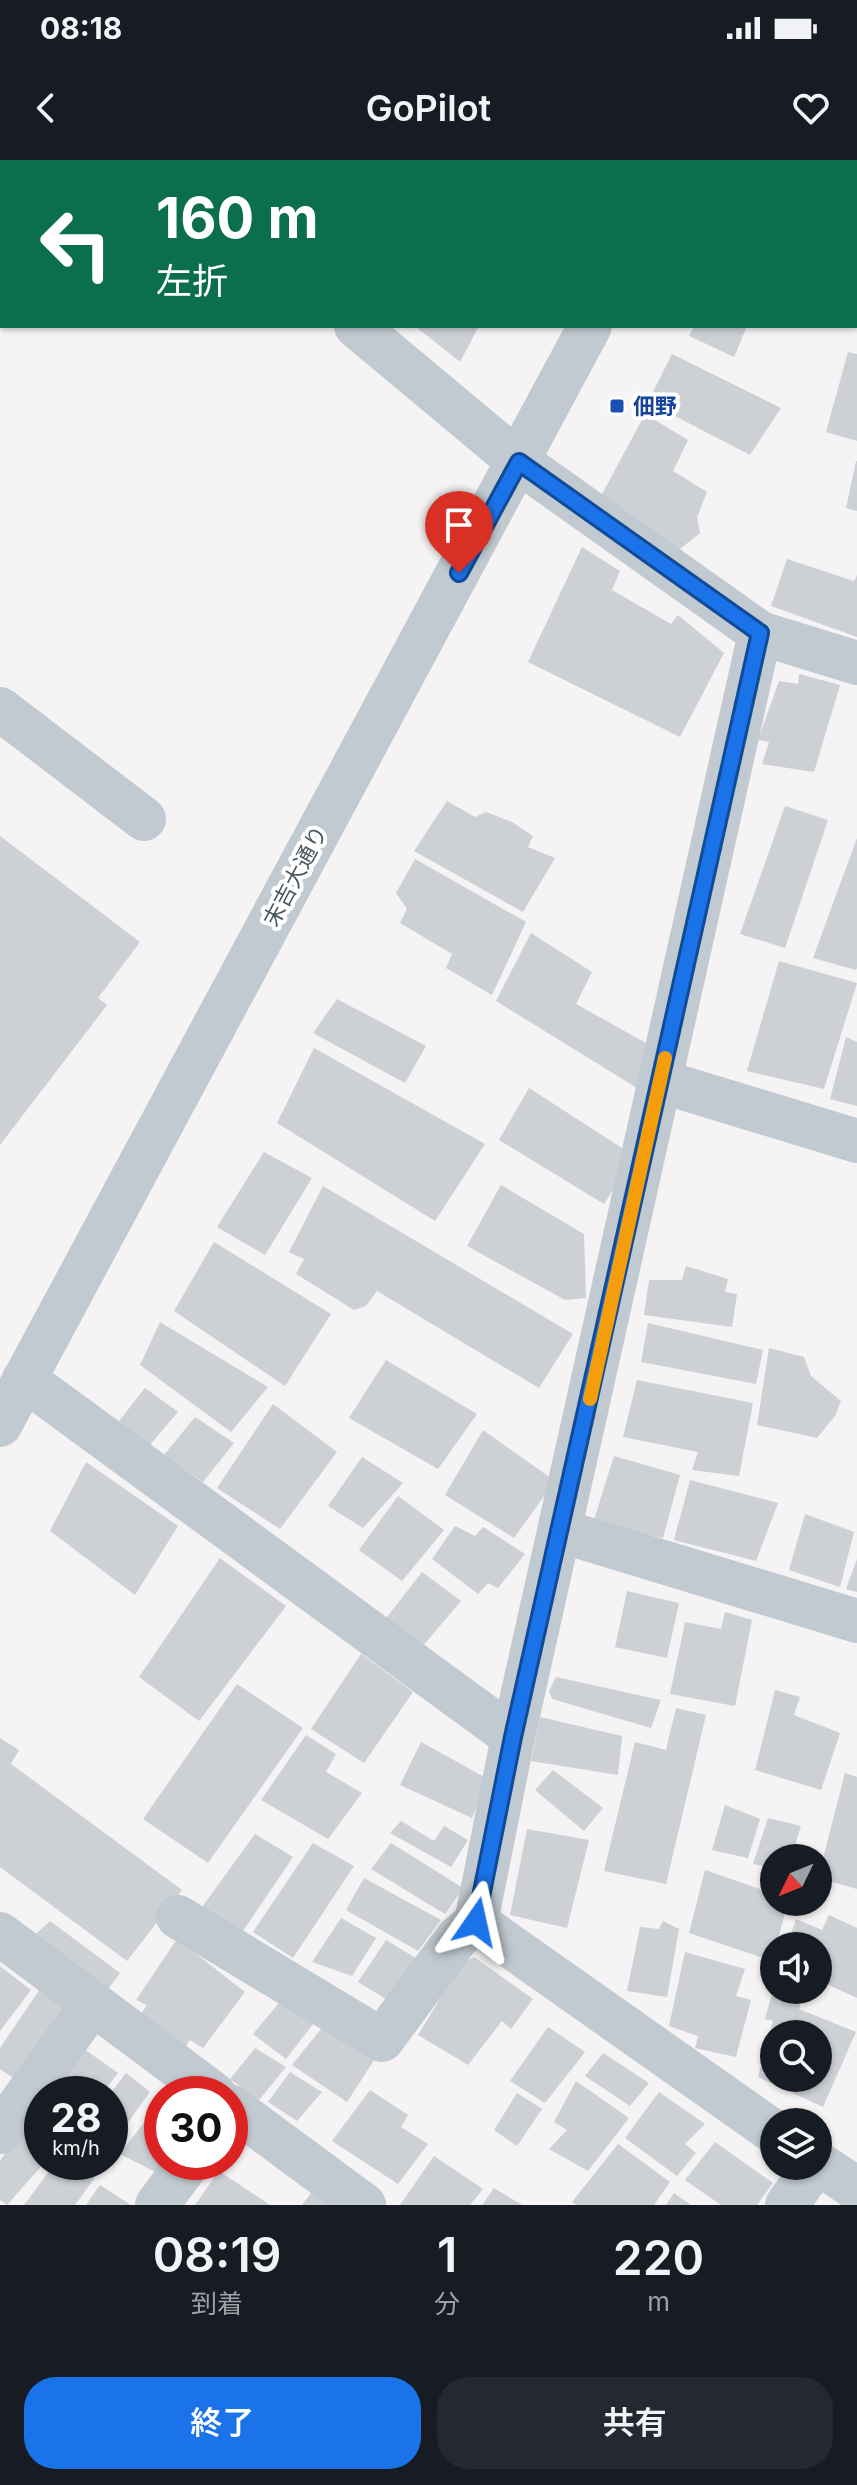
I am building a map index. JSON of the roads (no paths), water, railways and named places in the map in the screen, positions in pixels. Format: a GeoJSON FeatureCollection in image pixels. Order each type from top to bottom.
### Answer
{"type":"FeatureCollection","features":[{"type":"Feature","properties":{"kind":"street"},"geometry":{"type":"LineString","coordinates":[[358,328],[519,462],[760,633],[857,663]]}},
{"type":"Feature","properties":{"kind":"street","name":"末吉大通り"},"geometry":{"type":"LineString","coordinates":[[0,1425],[589,328]]}},
{"type":"Feature","properties":{"kind":"street"},"geometry":{"type":"LineString","coordinates":[[178,1917],[382,2040],[457,1938],[476,1922],[513,1737],[760,633]]}},
{"type":"Feature","properties":{"kind":"street"},"geometry":{"type":"LineString","coordinates":[[0,709],[144,819]]}},
{"type":"Feature","properties":{"kind":"street"},"geometry":{"type":"LineString","coordinates":[[660,1081],[857,1141]]}},
{"type":"Feature","properties":{"kind":"street"},"geometry":{"type":"LineString","coordinates":[[24,1379],[513,1737]]}},
{"type":"Feature","properties":{"kind":"street"},"geometry":{"type":"LineString","coordinates":[[561,1531],[857,1621]]}},
{"type":"Feature","properties":{"kind":"street"},"geometry":{"type":"LineString","coordinates":[[476,1922],[760,2122]]}},
{"type":"Feature","properties":{"kind":"street"},"geometry":{"type":"LineString","coordinates":[[0,1934],[190,2076]]}},
{"type":"Feature","properties":{"kind":"street"},"geometry":{"type":"LineString","coordinates":[[0,2132],[93,2003]]}},
{"type":"Feature","properties":{"kind":"street"},"geometry":{"type":"LineString","coordinates":[[248,2119],[364,2205]]}},
{"type":"Feature","properties":{"kind":"street"},"geometry":{"type":"LineString","coordinates":[[832,2174],[857,2189]]}},
{"type":"Feature","properties":{"kind":"street"},"geometry":{"type":"LineString","coordinates":[[157,2205],[176,2180]]}},
{"type":"Feature","properties":{"kind":"street"},"geometry":{"type":"LineString","coordinates":[[787,2205],[805,2180]]}},
{"type":"Feature","properties":{"kind":"place","name":"佃野"},"geometry":{"type":"Point","coordinates":[617,406]}}]}
